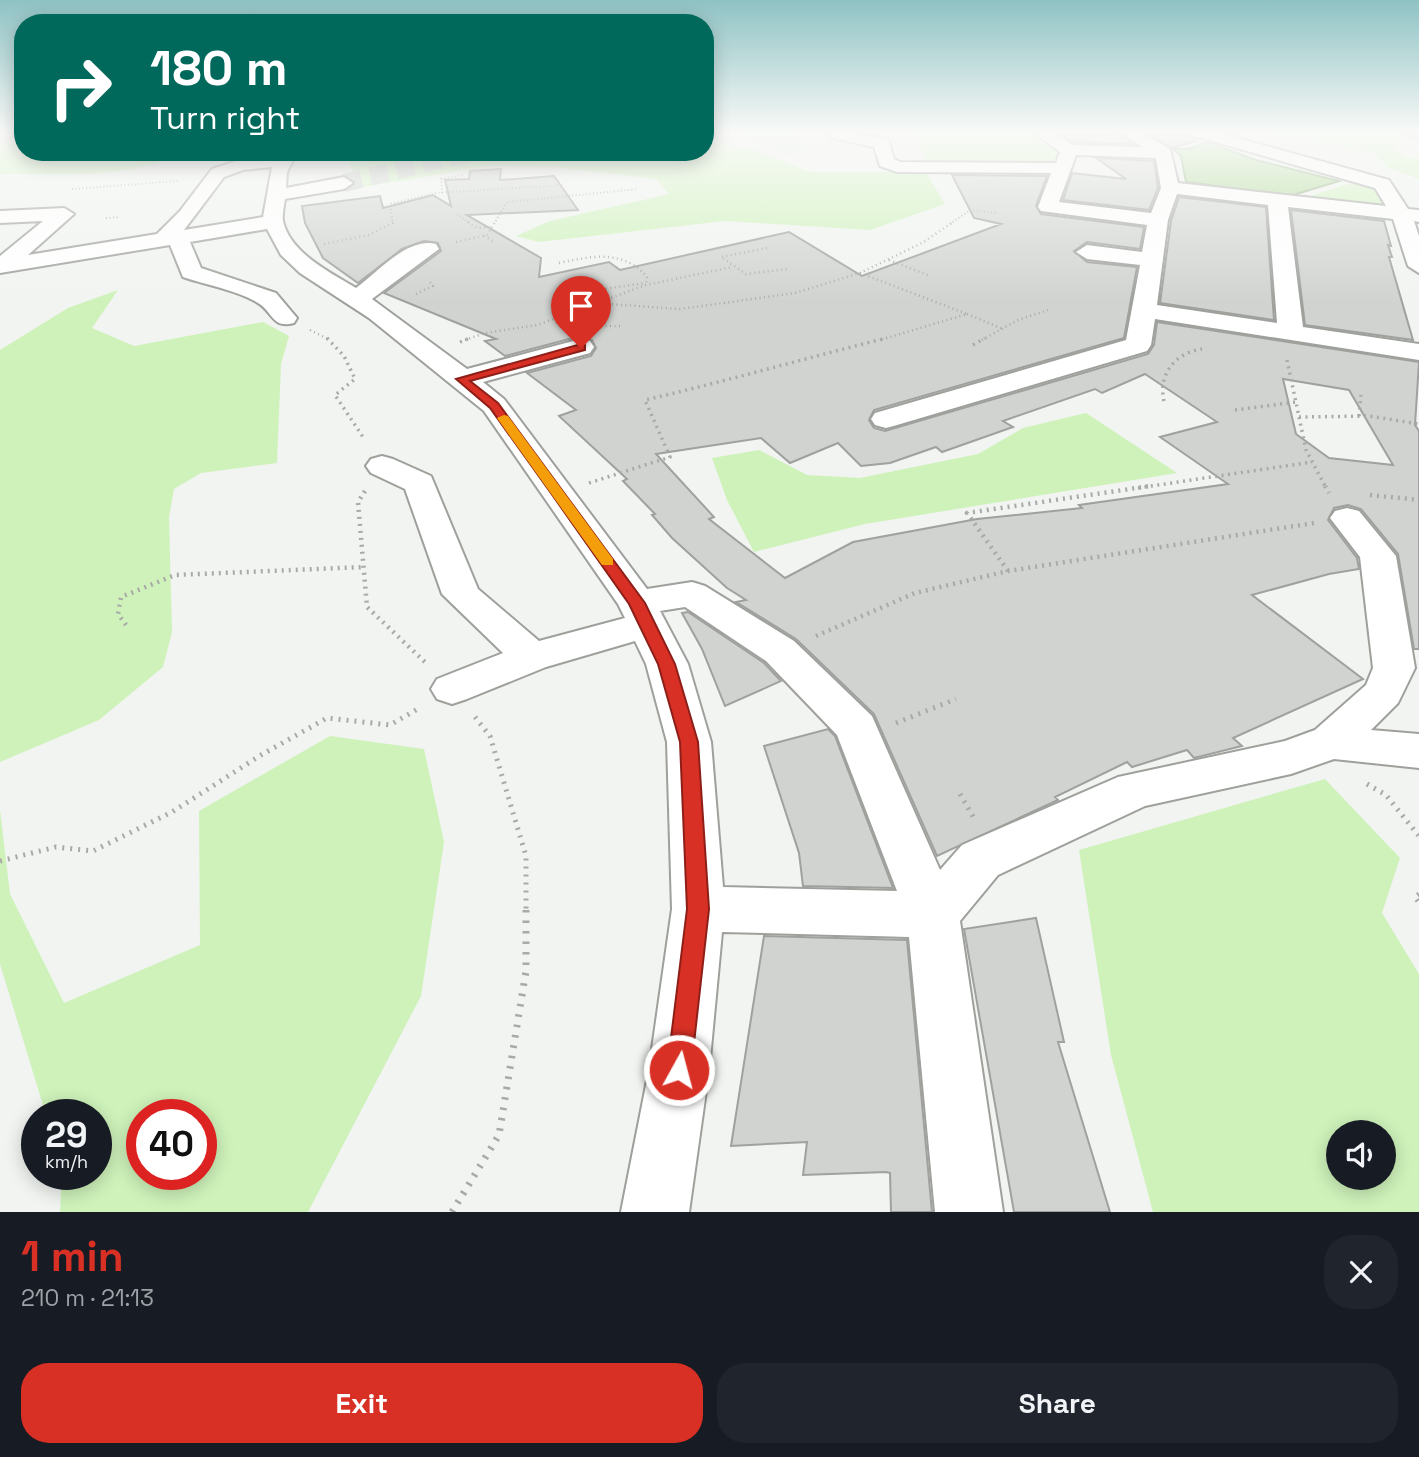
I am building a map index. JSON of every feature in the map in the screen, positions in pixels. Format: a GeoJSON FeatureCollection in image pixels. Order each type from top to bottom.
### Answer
{"type":"FeatureCollection","features":[{"type":"Feature","properties":{"kind":"street"},"geometry":{"type":"LineString","coordinates":[[170,239],[207,188]]}},
{"type":"Feature","properties":{"kind":"street"},"geometry":{"type":"LineString","coordinates":[[0,266],[113,243],[170,239],[282,196],[322,188]]}},
{"type":"Feature","properties":{"kind":"street"},"geometry":{"type":"LineString","coordinates":[[1056,188],[1048,207],[1158,220]]}},
{"type":"Feature","properties":{"kind":"street"},"geometry":{"type":"LineString","coordinates":[[886,420],[1138,345],[1158,220],[1170,188],[1410,215]]}},
{"type":"Feature","properties":{"kind":"street"},"geometry":{"type":"LineString","coordinates":[[1385,188],[1410,215],[1419,266]]}},
{"type":"Feature","properties":{"kind":"street"},"geometry":{"type":"LineString","coordinates":[[282,196],[308,268],[378,313],[494,405],[642,614],[667,664],[689,742],[698,909],[679,1070],[655,1212]]}},
{"type":"Feature","properties":{"kind":"street"},"geometry":{"type":"LineString","coordinates":[[1277,200],[1291,332]]}},
{"type":"Feature","properties":{"kind":"street"},"geometry":{"type":"LineString","coordinates":[[0,266],[64,214],[1,218]]}},
{"type":"Feature","properties":{"kind":"street"},"geometry":{"type":"LineString","coordinates":[[170,239],[191,272],[268,298],[285,318]]}},
{"type":"Feature","properties":{"kind":"street"},"geometry":{"type":"LineString","coordinates":[[354,300],[371,290],[418,252],[428,249]]}},
{"type":"Feature","properties":{"kind":"street"},"geometry":{"type":"LineString","coordinates":[[1087,251],[1151,260]]}},
{"type":"Feature","properties":{"kind":"street"},"geometry":{"type":"LineString","coordinates":[[1143,310],[1419,352]]}},
{"type":"Feature","properties":{"kind":"street"},"geometry":{"type":"LineString","coordinates":[[462,379],[581,348]]}},
{"type":"Feature","properties":{"kind":"street"},"geometry":{"type":"LineString","coordinates":[[382,466],[419,482],[461,594],[532,657]]}},
{"type":"Feature","properties":{"kind":"street"},"geometry":{"type":"LineString","coordinates":[[1320,746],[1383,693],[1406,669],[1378,556],[1347,518]]}},
{"type":"Feature","properties":{"kind":"street"},"geometry":{"type":"LineString","coordinates":[[452,689],[692,594],[780,651],[856,727],[933,915],[969,1212]]}},
{"type":"Feature","properties":{"kind":"street"},"geometry":{"type":"LineString","coordinates":[[933,915],[980,860],[1135,790],[1320,746],[1419,751]]}},
{"type":"Feature","properties":{"kind":"street"},"geometry":{"type":"LineString","coordinates":[[698,909],[933,915]]}},
{"type":"Feature","properties":{"kind":"path"},"geometry":{"type":"LineString","coordinates":[[70,189],[89,188]]}},
{"type":"Feature","properties":{"kind":"path"},"geometry":{"type":"LineString","coordinates":[[442,188],[442,192]]}},
{"type":"Feature","properties":{"kind":"path"},"geometry":{"type":"LineString","coordinates":[[282,196],[366,237],[394,223],[390,204],[442,192],[519,188]]}},
{"type":"Feature","properties":{"kind":"path"},"geometry":{"type":"LineString","coordinates":[[428,249],[483,236],[493,227],[507,202],[638,190]]}},
{"type":"Feature","properties":{"kind":"path"},"geometry":{"type":"LineString","coordinates":[[594,303],[681,309],[794,293],[860,273],[888,260],[922,243],[971,210],[998,213]]}},
{"type":"Feature","properties":{"kind":"path"},"geometry":{"type":"LineString","coordinates":[[457,214],[477,228],[493,227]]}},
{"type":"Feature","properties":{"kind":"path"},"geometry":{"type":"LineString","coordinates":[[483,236],[493,241]]}},
{"type":"Feature","properties":{"kind":"path"},"geometry":{"type":"LineString","coordinates":[[767,248],[721,257],[746,274],[787,269]]}},
{"type":"Feature","properties":{"kind":"path"},"geometry":{"type":"LineString","coordinates":[[559,263],[614,255],[640,267],[648,277],[646,284]]}},
{"type":"Feature","properties":{"kind":"path"},"geometry":{"type":"LineString","coordinates":[[888,260],[930,276]]}},
{"type":"Feature","properties":{"kind":"path"},"geometry":{"type":"LineString","coordinates":[[588,291],[646,284],[732,267]]}},
{"type":"Feature","properties":{"kind":"path"},"geometry":{"type":"LineString","coordinates":[[860,273],[1003,329]]}},
{"type":"Feature","properties":{"kind":"path"},"geometry":{"type":"LineString","coordinates":[[429,352],[485,333],[537,325],[646,284]]}},
{"type":"Feature","properties":{"kind":"path"},"geometry":{"type":"LineString","coordinates":[[974,345],[1048,310]]}},
{"type":"Feature","properties":{"kind":"path"},"geometry":{"type":"LineString","coordinates":[[558,493],[670,457],[645,400],[770,371],[785,361],[812,353],[833,352],[929,329],[967,314]]}},
{"type":"Feature","properties":{"kind":"path"},"geometry":{"type":"LineString","coordinates":[[285,318],[290,323],[320,333],[347,356],[355,379],[335,395],[382,466],[358,502],[367,607],[452,689],[490,736],[526,856],[526,971],[499,1135],[452,1212]]}},
{"type":"Feature","properties":{"kind":"path"},"geometry":{"type":"LineString","coordinates":[[1164,401],[1159,388],[1163,374],[1190,350],[1212,351]]}},
{"type":"Feature","properties":{"kind":"path"},"geometry":{"type":"LineString","coordinates":[[780,651],[915,593],[1008,571],[1347,518],[1322,484],[1312,462],[1298,416],[1289,360],[1276,359]]}},
{"type":"Feature","properties":{"kind":"path"},"geometry":{"type":"LineString","coordinates":[[1359,416],[1361,395]]}},
{"type":"Feature","properties":{"kind":"path"},"geometry":{"type":"LineString","coordinates":[[1235,410],[1296,402]]}},
{"type":"Feature","properties":{"kind":"path"},"geometry":{"type":"LineString","coordinates":[[1298,416],[1359,416],[1419,424]]}},
{"type":"Feature","properties":{"kind":"path"},"geometry":{"type":"LineString","coordinates":[[1008,571],[967,513],[1312,462]]}},
{"type":"Feature","properties":{"kind":"path"},"geometry":{"type":"LineString","coordinates":[[126,625],[118,614],[121,597],[175,575],[364,567]]}},
{"type":"Feature","properties":{"kind":"path"},"geometry":{"type":"LineString","coordinates":[[0,861],[56,847],[93,851],[172,812],[261,755],[327,718],[390,725],[452,689]]}},
{"type":"Feature","properties":{"kind":"path"},"geometry":{"type":"LineString","coordinates":[[862,742],[902,720],[956,699]]}},
{"type":"Feature","properties":{"kind":"path"},"geometry":{"type":"LineString","coordinates":[[1320,746],[1386,796],[1419,836]]}},
{"type":"Feature","properties":{"kind":"path"},"geometry":{"type":"LineString","coordinates":[[1419,894],[1415,897],[1419,903]]}},
{"type":"Feature","properties":{"kind":"shaded area"},"geometry":{"type":"Polygon","coordinates":[[[663,188],[935,188],[945,204],[870,230],[725,221],[539,242],[516,236],[550,221],[669,194],[663,188]]]}},
{"type":"Feature","properties":{"kind":"shaded area"},"geometry":{"type":"Polygon","coordinates":[[[1227,188],[1318,188],[1290,196],[1227,188]]]}},
{"type":"Feature","properties":{"kind":"shaded area"},"geometry":{"type":"Polygon","coordinates":[[[1337,188],[1376,188],[1381,190],[1390,210],[1300,199],[1337,188]]]}},
{"type":"Feature","properties":{"kind":"shaded area"},"geometry":{"type":"Polygon","coordinates":[[[118,290],[92,328],[134,346],[263,322],[289,336],[281,364],[277,463],[201,473],[174,489],[169,517],[172,632],[163,667],[99,720],[0,762],[0,350],[68,308],[118,290]]]}},
{"type":"Feature","properties":{"kind":"shaded area"},"geometry":{"type":"Polygon","coordinates":[[[1086,413],[1177,473],[865,524],[754,552],[727,500],[712,458],[759,450],[807,475],[860,478],[978,454],[1023,428],[1086,413]]]}},
{"type":"Feature","properties":{"kind":"shaded area"},"geometry":{"type":"Polygon","coordinates":[[[330,736],[424,749],[444,842],[421,996],[308,1212],[60,1212],[61,1190],[112,1190],[112,1099],[41,1099],[0,964],[0,810],[10,894],[64,1003],[200,945],[199,811],[330,736]]]}},
{"type":"Feature","properties":{"kind":"shaded area"},"geometry":{"type":"Polygon","coordinates":[[[1325,779],[1400,858],[1382,913],[1419,974],[1419,1212],[1153,1212],[1111,1055],[1079,850],[1325,779]]]}},
{"type":"Feature","properties":{"kind":"building"},"geometry":{"type":"Polygon","coordinates":[[[447,188],[562,188],[578,210],[467,215],[541,258],[539,277],[609,262],[620,270],[789,232],[862,276],[1001,224],[974,218],[958,188],[1043,188],[1036,206],[1041,214],[1144,227],[1140,249],[1087,242],[1074,251],[1087,262],[1137,267],[1124,338],[874,410],[869,420],[874,428],[885,431],[1148,354],[1154,345],[1157,322],[1419,362],[1415,425],[1419,431],[1419,649],[1414,649],[1398,554],[1361,509],[1348,505],[1334,508],[1328,520],[1357,558],[1359,569],[1329,574],[1252,595],[1363,679],[1233,738],[1242,746],[1194,758],[1187,750],[1132,767],[1127,762],[1055,797],[1058,800],[937,856],[874,714],[796,639],[736,602],[746,600],[727,588],[672,538],[652,515],[655,514],[623,481],[627,479],[559,416],[576,410],[527,373],[591,356],[596,348],[592,340],[580,336],[505,356],[485,341],[496,339],[384,293],[441,251],[438,243],[424,241],[402,249],[358,283],[323,258],[305,223],[302,206],[380,196],[383,208],[433,195],[451,206],[447,188]],[[1145,374],[1102,393],[1095,389],[1003,421],[1013,427],[942,452],[936,447],[890,463],[861,466],[838,443],[790,463],[761,438],[656,454],[714,517],[709,519],[785,578],[853,542],[977,519],[1082,508],[1079,505],[1228,484],[1160,437],[1217,422],[1145,374]],[[1283,379],[1296,434],[1329,458],[1393,465],[1349,390],[1283,379]]]}},
{"type":"Feature","properties":{"kind":"building"},"geometry":{"type":"Polygon","coordinates":[[[1067,188],[1158,188],[1149,210],[1063,200],[1067,188]]]}},
{"type":"Feature","properties":{"kind":"building"},"geometry":{"type":"Polygon","coordinates":[[[1179,197],[1266,207],[1274,320],[1160,303],[1171,221],[1179,197]]]}},
{"type":"Feature","properties":{"kind":"building"},"geometry":{"type":"Polygon","coordinates":[[[1291,210],[1384,221],[1391,246],[1388,245],[1392,257],[1389,257],[1413,340],[1305,325],[1291,210]]]}},
{"type":"Feature","properties":{"kind":"building"},"geometry":{"type":"Polygon","coordinates":[[[688,612],[764,663],[781,681],[725,706],[702,649],[682,613],[688,612]]]}},
{"type":"Feature","properties":{"kind":"building"},"geometry":{"type":"Polygon","coordinates":[[[828,729],[835,736],[893,888],[803,886],[799,853],[764,746],[828,729]]]}},
{"type":"Feature","properties":{"kind":"building"},"geometry":{"type":"Polygon","coordinates":[[[1036,918],[1064,1042],[1058,1042],[1110,1212],[1014,1212],[964,929],[1036,918]]]}},
{"type":"Feature","properties":{"kind":"building"},"geometry":{"type":"Polygon","coordinates":[[[764,936],[907,940],[932,1212],[891,1212],[890,1173],[803,1175],[807,1142],[731,1146],[764,936]]]}},
{"type":"Feature","properties":{"kind":"slow traffic"},"geometry":{"type":"LineString","coordinates":[[504,418],[608,562]]}},
{"type":"Feature","properties":{"kind":"route"},"geometry":{"type":"LineString","coordinates":[[581,348],[462,379],[494,405],[558,493],[637,603],[667,664],[689,742],[698,909],[679,1070]]}}]}
